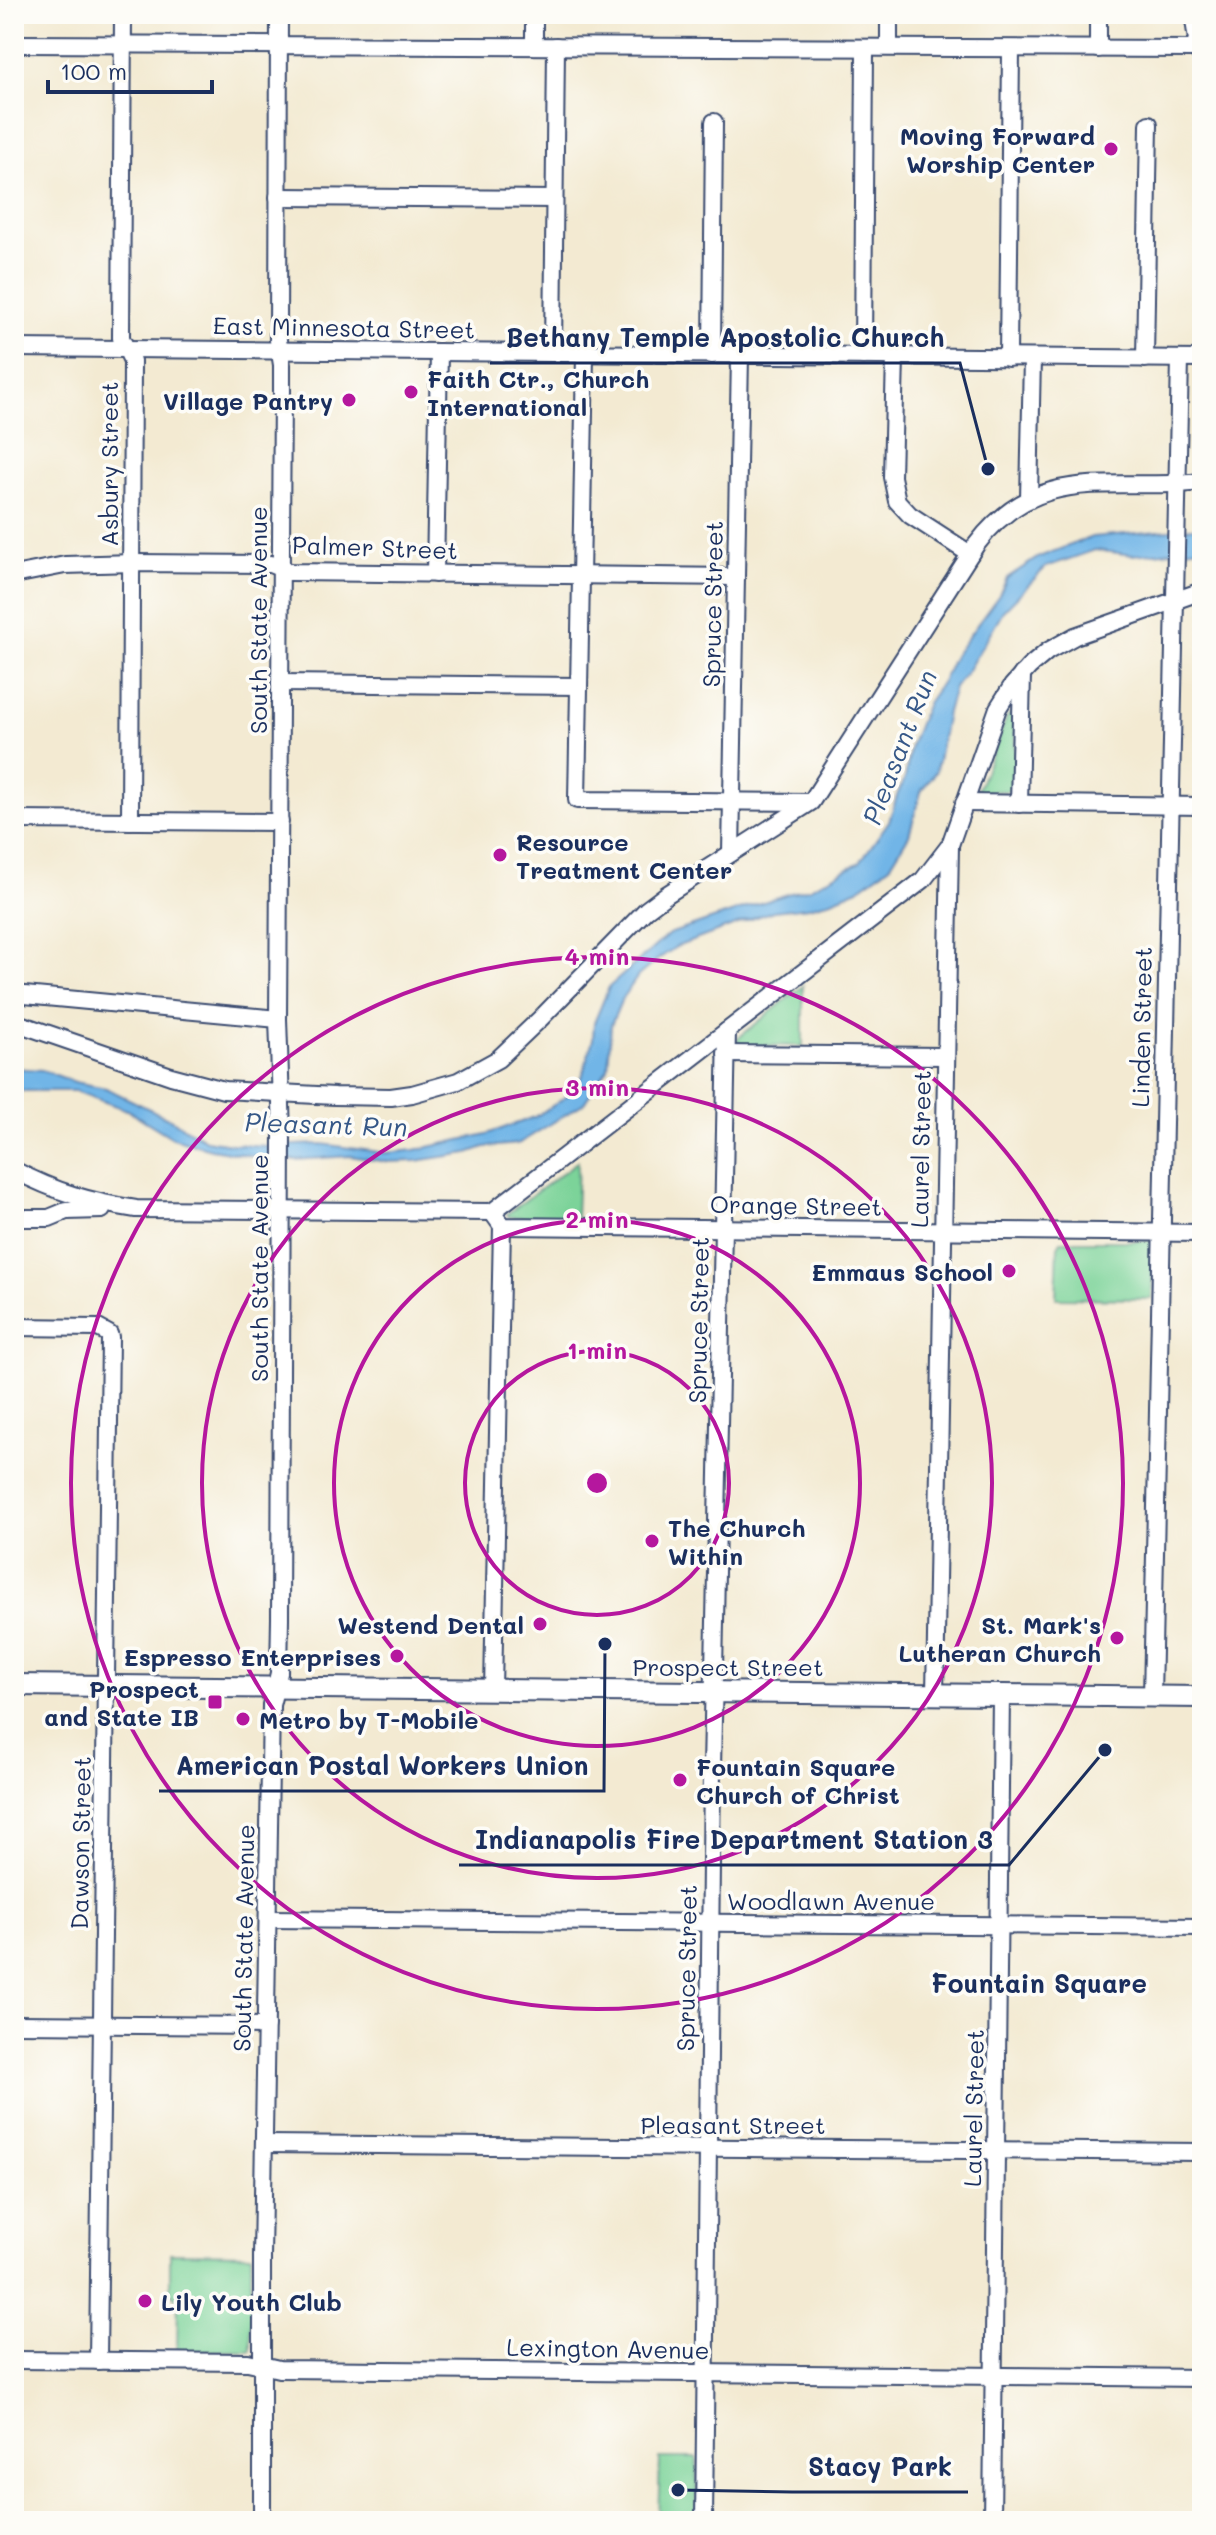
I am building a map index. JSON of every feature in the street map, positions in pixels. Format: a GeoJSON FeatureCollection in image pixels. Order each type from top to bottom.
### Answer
{"type":"FeatureCollection","features":[{"type":"Feature","properties":{"kind":"main road","name":"Prospect Street"},"geometry":{"type":"LineString","coordinates":[[14,1685],[1202,1697]]}},
{"type":"Feature","properties":{"kind":"street","name":"Asbury Street"},"geometry":{"type":"LineString","coordinates":[[123,14],[121,338],[132,360],[130,821]]}},
{"type":"Feature","properties":{"kind":"street","name":"South State Avenue"},"geometry":{"type":"LineString","coordinates":[[262,2521],[271,1705],[279,1673],[280,1618],[282,1132],[278,1019],[282,365],[278,351],[279,14]]}},
{"type":"Feature","properties":{"kind":"street"},"geometry":{"type":"LineString","coordinates":[[534,14],[534,46]]}},
{"type":"Feature","properties":{"kind":"street"},"geometry":{"type":"LineString","coordinates":[[889,14],[889,47]]}},
{"type":"Feature","properties":{"kind":"street"},"geometry":{"type":"LineString","coordinates":[[1098,14],[1098,49]]}},
{"type":"Feature","properties":{"kind":"street"},"geometry":{"type":"LineString","coordinates":[[14,44],[1194,49],[1197,40],[1193,14]]}},
{"type":"Feature","properties":{"kind":"street"},"geometry":{"type":"LineString","coordinates":[[553,353],[556,46]]}},
{"type":"Feature","properties":{"kind":"street"},"geometry":{"type":"LineString","coordinates":[[863,356],[865,48]]}},
{"type":"Feature","properties":{"kind":"street"},"geometry":{"type":"LineString","coordinates":[[1008,358],[1011,49]]}},
{"type":"Feature","properties":{"kind":"street"},"geometry":{"type":"LineString","coordinates":[[712,355],[714,122]]}},
{"type":"Feature","properties":{"kind":"street"},"geometry":{"type":"LineString","coordinates":[[1145,359],[1149,124]]}},
{"type":"Feature","properties":{"kind":"street"},"geometry":{"type":"LineString","coordinates":[[278,197],[554,199]]}},
{"type":"Feature","properties":{"kind":"street","name":"East Minnesota Street"},"geometry":{"type":"LineString","coordinates":[[14,348],[1202,359]]}},
{"type":"Feature","properties":{"kind":"street"},"geometry":{"type":"LineString","coordinates":[[435,574],[439,352]]}},
{"type":"Feature","properties":{"kind":"street"},"geometry":{"type":"LineString","coordinates":[[585,354],[577,800],[811,802]]}},
{"type":"Feature","properties":{"kind":"street","name":"Spruce Street"},"geometry":{"type":"LineString","coordinates":[[731,853],[740,355]]}},
{"type":"Feature","properties":{"kind":"street"},"geometry":{"type":"LineString","coordinates":[[895,357],[892,477],[897,501],[910,515],[970,554]]}},
{"type":"Feature","properties":{"kind":"street"},"geometry":{"type":"LineString","coordinates":[[1029,499],[1032,358]]}},
{"type":"Feature","properties":{"kind":"street","name":"Linden Street"},"geometry":{"type":"LineString","coordinates":[[1152,1697],[1180,359]]}},
{"type":"Feature","properties":{"kind":"street"},"geometry":{"type":"LineString","coordinates":[[14,1022],[224,1090],[396,1096],[438,1088],[481,1070],[510,1049],[646,910],[811,802],[970,554],[993,525],[1013,508],[1029,499],[1083,484],[1202,482]]}},
{"type":"Feature","properties":{"kind":"street","name":"Palmer Street"},"geometry":{"type":"LineString","coordinates":[[14,575],[65,565],[133,563],[270,564],[294,572],[736,577]]}},
{"type":"Feature","properties":{"kind":"street"},"geometry":{"type":"LineString","coordinates":[[493,1690],[497,1219],[727,1031],[911,891],[933,869],[950,845],[994,717],[1022,674],[1048,651],[1075,636],[1202,591]]}},
{"type":"Feature","properties":{"kind":"street"},"geometry":{"type":"LineString","coordinates":[[1019,804],[1022,674]]}},
{"type":"Feature","properties":{"kind":"street"},"geometry":{"type":"LineString","coordinates":[[280,683],[579,686]]}},
{"type":"Feature","properties":{"kind":"street"},"geometry":{"type":"LineString","coordinates":[[964,803],[1202,806]]}},
{"type":"Feature","properties":{"kind":"street"},"geometry":{"type":"LineString","coordinates":[[14,820],[280,822]]}},
{"type":"Feature","properties":{"kind":"street","name":"Laurel Street"},"geometry":{"type":"LineString","coordinates":[[935,1694],[950,845]]}},
{"type":"Feature","properties":{"kind":"street"},"geometry":{"type":"LineString","coordinates":[[14,994],[278,1019]]}},
{"type":"Feature","properties":{"kind":"street","name":"Spruce Street"},"geometry":{"type":"LineString","coordinates":[[704,2521],[710,1923],[727,1031]]}},
{"type":"Feature","properties":{"kind":"street"},"geometry":{"type":"LineString","coordinates":[[726,1054],[945,1056]]}},
{"type":"Feature","properties":{"kind":"street"},"geometry":{"type":"LineString","coordinates":[[14,1170],[79,1198],[136,1209]]}},
{"type":"Feature","properties":{"kind":"street"},"geometry":{"type":"LineString","coordinates":[[14,1218],[49,1218],[66,1211],[136,1209]]}},
{"type":"Feature","properties":{"kind":"street","name":"Orange Street"},"geometry":{"type":"LineString","coordinates":[[136,1209],[282,1210],[723,1228],[1202,1233]]}},
{"type":"Feature","properties":{"kind":"street","name":"Dawson Street"},"geometry":{"type":"LineString","coordinates":[[14,1327],[103,1330],[109,1334],[110,1340],[98,2361]]}},
{"type":"Feature","properties":{"kind":"street","name":"Laurel Street"},"geometry":{"type":"LineString","coordinates":[[992,2521],[1001,1695]]}},
{"type":"Feature","properties":{"kind":"street","name":"Woodlawn Avenue"},"geometry":{"type":"LineString","coordinates":[[268,1919],[1202,1927]]}},
{"type":"Feature","properties":{"kind":"street"},"geometry":{"type":"LineString","coordinates":[[14,2024],[266,2026]]}},
{"type":"Feature","properties":{"kind":"street","name":"Pleasant Street"},"geometry":{"type":"LineString","coordinates":[[264,2144],[1202,2152]]}},
{"type":"Feature","properties":{"kind":"street","name":"Lexington Avenue"},"geometry":{"type":"LineString","coordinates":[[14,2360],[248,2362],[279,2369],[1202,2378]]}},
{"type":"Feature","properties":{"kind":"green space"},"geometry":{"type":"Polygon","coordinates":[[[1015,713],[1015,791],[976,794],[1007,717],[1015,713]]]}},
{"type":"Feature","properties":{"kind":"green space"},"geometry":{"type":"Polygon","coordinates":[[[803,986],[803,1046],[738,1045],[737,1039],[803,986]]]}},
{"type":"Feature","properties":{"kind":"green space"},"geometry":{"type":"Polygon","coordinates":[[[578,1161],[576,1218],[509,1217],[507,1214],[578,1161]]]}},
{"type":"Feature","properties":{"kind":"green space"},"geometry":{"type":"Polygon","coordinates":[[[1061,1241],[1153,1241],[1152,1299],[1056,1298],[1058,1246],[1061,1241]]]}},
{"type":"Feature","properties":{"kind":"green space"},"geometry":{"type":"Polygon","coordinates":[[[170,2253],[251,2254],[251,2351],[177,2351],[178,2300],[170,2291],[170,2253]]]}},
{"type":"Feature","properties":{"kind":"green space"},"geometry":{"type":"Polygon","coordinates":[[[660,2458],[697,2458],[696,2521],[658,2521],[660,2458]]]}},
{"type":"Feature","properties":{"kind":"water","name":"Pleasant Run"},"geometry":{"type":"Polygon","coordinates":[[[1202,527],[1202,548],[1133,555],[1095,550],[1046,567],[1003,611],[954,688],[936,771],[921,792],[909,835],[890,866],[858,889],[827,902],[773,911],[676,947],[657,960],[638,976],[621,1001],[611,1025],[608,1068],[584,1103],[518,1144],[485,1147],[468,1153],[416,1161],[387,1162],[350,1156],[295,1160],[265,1158],[211,1149],[173,1138],[127,1110],[75,1091],[14,1091],[14,1068],[42,1070],[75,1082],[106,1088],[206,1140],[268,1146],[322,1144],[386,1153],[415,1150],[487,1134],[535,1117],[567,1096],[582,1077],[593,1039],[594,1023],[609,987],[669,934],[810,888],[860,862],[889,821],[905,779],[911,744],[927,703],[943,680],[954,656],[999,595],[1007,578],[1039,557],[1092,537],[1202,527]]]}},
{"type":"Feature","properties":{"kind":"place","name":"Moving Forward Worship Center"},"geometry":{"type":"Point","coordinates":[1111,149]}},
{"type":"Feature","properties":{"kind":"place","name":"Faith Ctr., Church International"},"geometry":{"type":"Point","coordinates":[411,392]}},
{"type":"Feature","properties":{"kind":"place","name":"Village Pantry"},"geometry":{"type":"Point","coordinates":[349,400]}},
{"type":"Feature","properties":{"kind":"place","name":"Bethany Temple Apostolic Church"},"geometry":{"type":"Point","coordinates":[988,469]}},
{"type":"Feature","properties":{"kind":"place","name":"Resource Treatment Center"},"geometry":{"type":"Point","coordinates":[500,855]}},
{"type":"Feature","properties":{"kind":"place","name":"Emmaus School"},"geometry":{"type":"Point","coordinates":[1009,1271]}},
{"type":"Feature","properties":{"kind":"place","name":"The Church Within"},"geometry":{"type":"Point","coordinates":[652,1541]}},
{"type":"Feature","properties":{"kind":"place","name":"Westend Dental"},"geometry":{"type":"Point","coordinates":[540,1624]}},
{"type":"Feature","properties":{"kind":"place","name":"St. Mark's Lutheran Church"},"geometry":{"type":"Point","coordinates":[1117,1638]}},
{"type":"Feature","properties":{"kind":"place","name":"American Postal Workers Union"},"geometry":{"type":"Point","coordinates":[605,1644]}},
{"type":"Feature","properties":{"kind":"place","name":"Espresso Enterprises"},"geometry":{"type":"Point","coordinates":[397,1656]}},
{"type":"Feature","properties":{"kind":"place","name":"Prospect and State IB"},"geometry":{"type":"Point","coordinates":[215,1702]}},
{"type":"Feature","properties":{"kind":"place","name":"Metro by T-Mobile"},"geometry":{"type":"Point","coordinates":[243,1719]}},
{"type":"Feature","properties":{"kind":"place","name":"Indianapolis Fire Department Station 3"},"geometry":{"type":"Point","coordinates":[1105,1750]}},
{"type":"Feature","properties":{"kind":"place","name":"Fountain Square Church of Christ"},"geometry":{"type":"Point","coordinates":[680,1780]}},
{"type":"Feature","properties":{"kind":"place","name":"Lily Youth Club"},"geometry":{"type":"Point","coordinates":[145,2301]}},
{"type":"Feature","properties":{"kind":"place","name":"Stacy Park"},"geometry":{"type":"Point","coordinates":[678,2490]}},
{"type":"Feature","properties":{"kind":"district","name":"Fountain Square"},"geometry":{"type":"Point","coordinates":[1039,1983]}}]}
